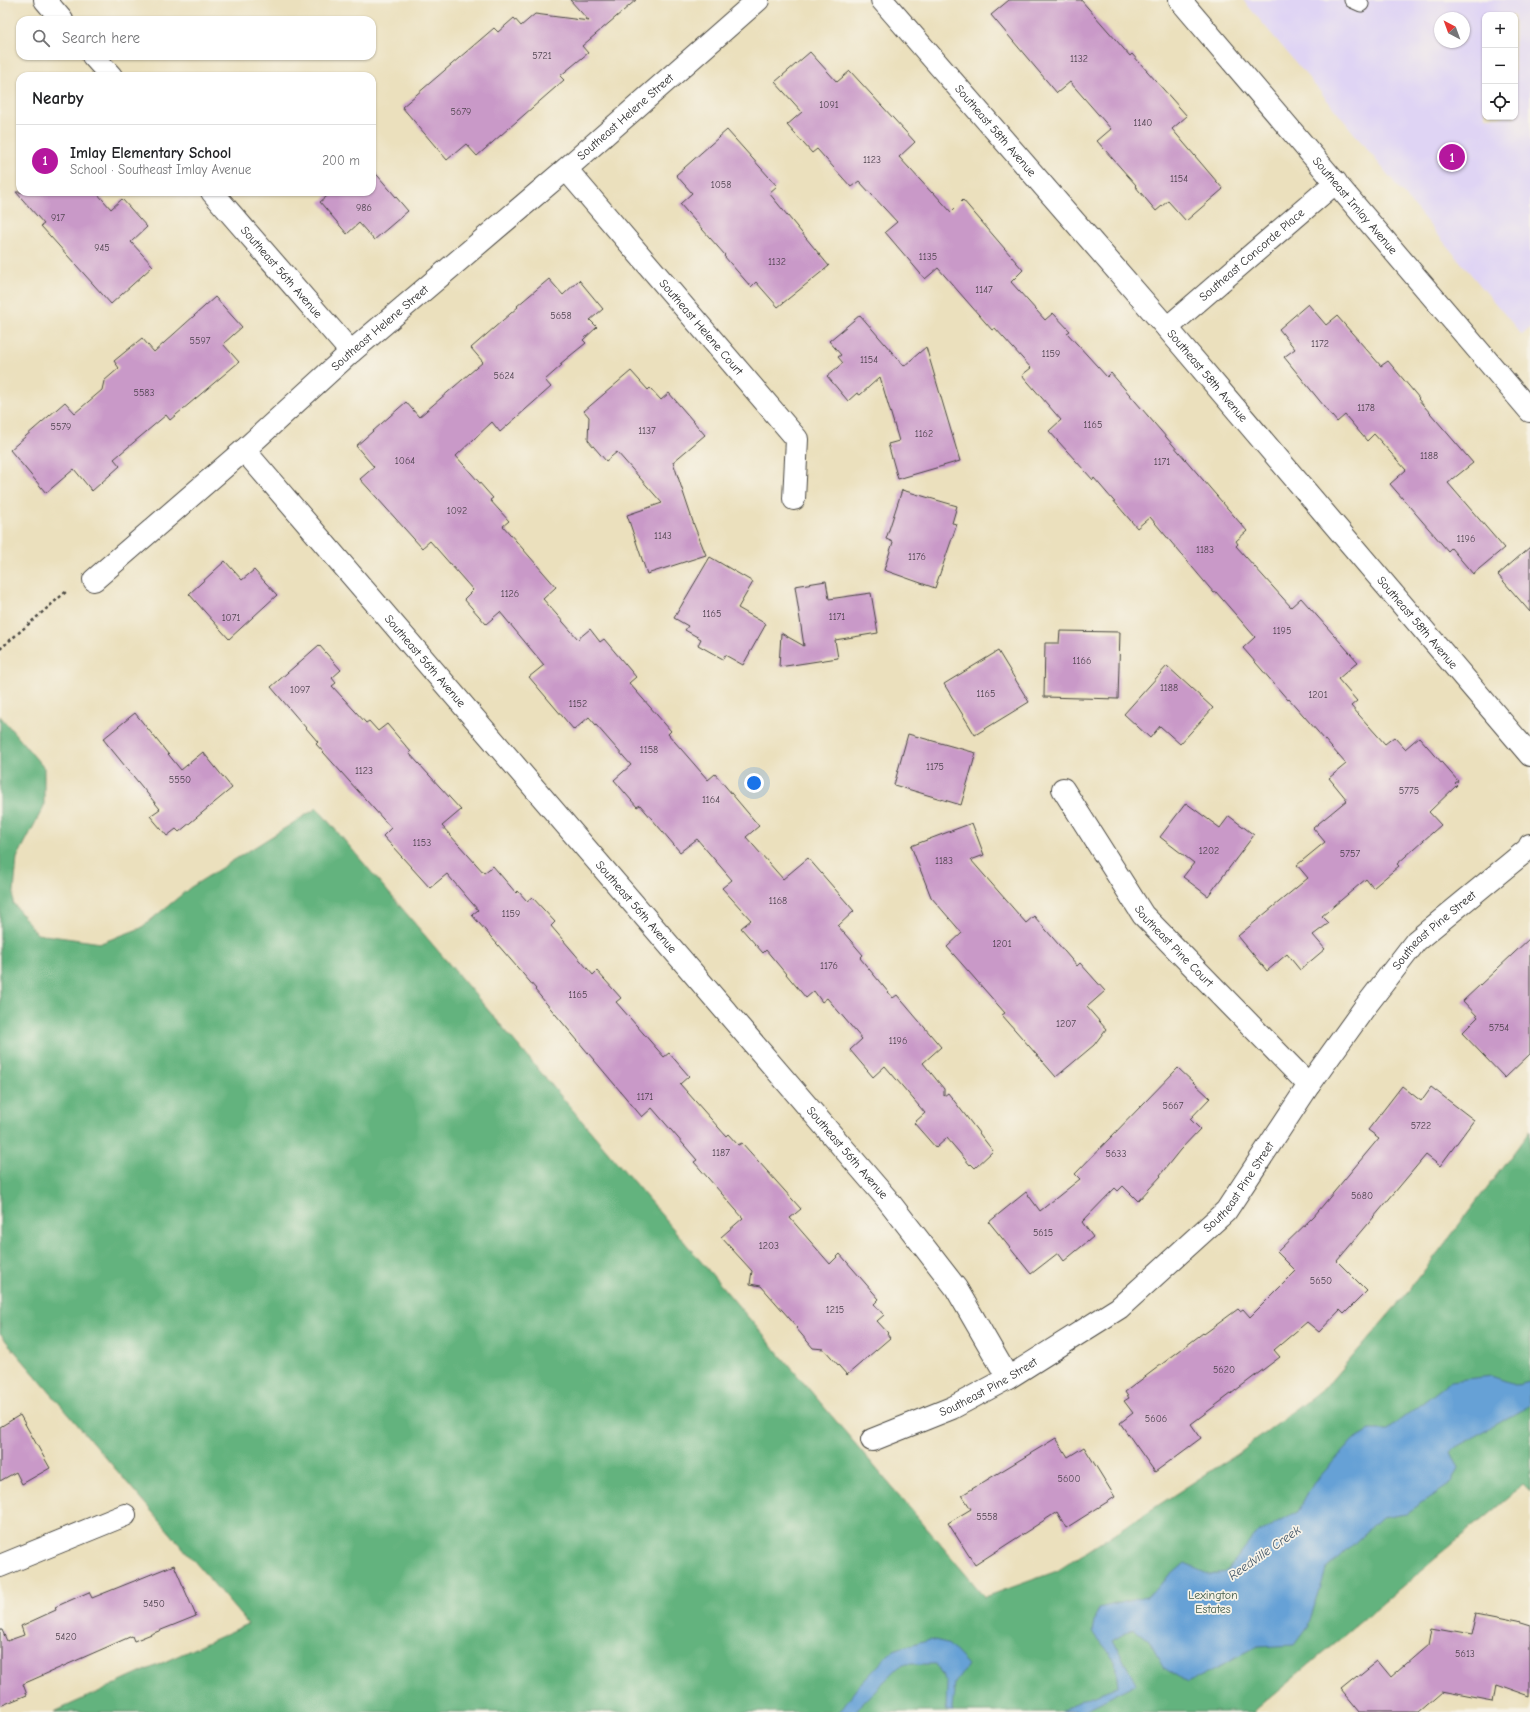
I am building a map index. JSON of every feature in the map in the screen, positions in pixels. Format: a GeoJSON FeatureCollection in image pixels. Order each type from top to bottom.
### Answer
{"type":"FeatureCollection","features":[{"type":"Feature","properties":{"kind":"street"},"geometry":{"type":"LineString","coordinates":[[45,0],[59,16]]}},
{"type":"Feature","properties":{"kind":"street","name":"Southeast Helene Street"},"geometry":{"type":"LineString","coordinates":[[94,580],[244,450],[351,352],[566,169],[758,0]]}},
{"type":"Feature","properties":{"kind":"street","name":"Southeast 58th Avenue"},"geometry":{"type":"LineString","coordinates":[[882,0],[1167,328],[1530,755]]}},
{"type":"Feature","properties":{"kind":"street","name":"Southeast Imlay Avenue"},"geometry":{"type":"LineString","coordinates":[[1180,0],[1530,411]]}},
{"type":"Feature","properties":{"kind":"street"},"geometry":{"type":"LineString","coordinates":[[97,60],[107,72]]}},
{"type":"Feature","properties":{"kind":"street","name":"Southeast Helene Court"},"geometry":{"type":"LineString","coordinates":[[566,169],[797,439],[794,498]]}},
{"type":"Feature","properties":{"kind":"street","name":"Southeast Concorde Place"},"geometry":{"type":"LineString","coordinates":[[1167,328],[1336,182]]}},
{"type":"Feature","properties":{"kind":"street","name":"Southeast 56th Avenue"},"geometry":{"type":"LineString","coordinates":[[215,196],[351,352]]}},
{"type":"Feature","properties":{"kind":"street","name":"Southeast 56th Avenue"},"geometry":{"type":"LineString","coordinates":[[244,450],[887,1199],[956,1288],[1008,1378]]}},
{"type":"Feature","properties":{"kind":"street","name":"Southeast Pine Court"},"geometry":{"type":"LineString","coordinates":[[1063,789],[1143,915],[1309,1085]]}},
{"type":"Feature","properties":{"kind":"street","name":"Southeast Pine Street"},"geometry":{"type":"LineString","coordinates":[[872,1440],[952,1408],[1008,1378],[1119,1308],[1226,1211],[1309,1085],[1365,1007],[1416,941],[1528,849],[1530,845]]}},
{"type":"Feature","properties":{"kind":"street"},"geometry":{"type":"LineString","coordinates":[[0,1566],[125,1516]]}},
{"type":"Feature","properties":{"kind":"path"},"geometry":{"type":"LineString","coordinates":[[0,649],[77,582],[94,580]]}},
{"type":"Feature","properties":{"kind":"shaded area"},"geometry":{"type":"Polygon","coordinates":[[[1243,0],[1530,0],[1530,328],[1522,335],[1243,0]]]}},
{"type":"Feature","properties":{"kind":"green space","name":"Lexington Estates"},"geometry":{"type":"Polygon","coordinates":[[[0,716],[44,768],[44,806],[17,858],[13,903],[37,934],[101,943],[141,928],[191,887],[317,808],[985,1597],[1057,1571],[1237,1454],[1331,1382],[1408,1292],[1530,1131],[1530,1492],[1523,1485],[1253,1712],[54,1712],[248,1624],[0,1334],[0,716]]]}},
{"type":"Feature","properties":{"kind":"water","name":"Reedville Creek"},"geometry":{"type":"Polygon","coordinates":[[[1491,1376],[1517,1385],[1530,1382],[1530,1406],[1457,1446],[1451,1452],[1459,1469],[1452,1483],[1407,1513],[1382,1517],[1326,1570],[1308,1626],[1294,1645],[1258,1647],[1188,1683],[1164,1668],[1149,1641],[1133,1628],[1113,1640],[1136,1684],[1081,1712],[1060,1712],[1082,1700],[1118,1686],[1115,1660],[1093,1632],[1098,1608],[1146,1597],[1185,1563],[1210,1574],[1226,1572],[1254,1536],[1299,1510],[1313,1484],[1353,1440],[1370,1430],[1387,1430],[1451,1381],[1491,1376]]]}},
{"type":"Feature","properties":{"kind":"water"},"geometry":{"type":"Polygon","coordinates":[[[930,1639],[947,1643],[968,1665],[955,1683],[952,1709],[953,1712],[948,1712],[946,1709],[947,1683],[936,1664],[902,1664],[857,1708],[857,1712],[839,1712],[856,1689],[893,1650],[930,1639]]]}},
{"type":"Feature","properties":{"kind":"building"},"geometry":{"type":"Polygon","coordinates":[[[570,0],[636,0],[582,46],[588,53],[560,76],[564,80],[477,156],[466,144],[447,160],[402,107],[494,28],[498,32],[514,18],[521,26],[535,14],[589,21],[570,0]]]}},
{"type":"Feature","properties":{"kind":"building"},"geometry":{"type":"Polygon","coordinates":[[[1009,0],[1081,0],[1130,56],[1132,54],[1187,116],[1172,129],[1223,189],[1186,221],[1168,201],[1156,211],[1135,186],[1136,185],[1097,141],[1111,129],[1070,82],[1057,93],[991,15],[1009,0]]]}},
{"type":"Feature","properties":{"kind":"building"},"geometry":{"type":"Polygon","coordinates":[[[810,52],[837,82],[850,71],[915,142],[899,157],[951,212],[963,200],[1023,270],[1011,282],[1045,320],[1053,313],[1070,331],[1067,333],[1107,377],[1111,373],[1247,531],[1236,541],[1238,544],[1236,546],[1291,607],[1301,598],[1358,662],[1338,679],[1357,701],[1351,706],[1385,744],[1394,737],[1405,749],[1419,737],[1458,781],[1455,783],[1457,785],[1429,812],[1441,825],[1397,864],[1399,866],[1373,888],[1366,879],[1322,916],[1329,923],[1313,935],[1325,949],[1300,970],[1287,954],[1267,971],[1238,936],[1308,878],[1297,865],[1325,842],[1313,828],[1347,800],[1329,778],[1346,764],[1243,648],[1255,637],[1216,592],[1214,593],[1150,517],[1137,528],[1094,478],[1093,480],[1049,431],[1061,420],[1022,375],[1031,368],[995,328],[992,330],[938,268],[925,279],[885,232],[897,222],[859,181],[851,187],[817,149],[812,153],[787,125],[802,112],[775,82],[810,52]]]}},
{"type":"Feature","properties":{"kind":"building"},"geometry":{"type":"Polygon","coordinates":[[[727,130],[777,186],[769,193],[829,266],[778,307],[756,282],[751,287],[680,204],[692,193],[676,175],[727,130]]]}},
{"type":"Feature","properties":{"kind":"building"},"geometry":{"type":"Polygon","coordinates":[[[376,174],[408,211],[374,240],[359,223],[347,234],[320,202],[327,196],[376,196],[376,174]]]}},
{"type":"Feature","properties":{"kind":"building"},"geometry":{"type":"Polygon","coordinates":[[[20,196],[100,196],[111,209],[122,199],[147,227],[131,242],[153,266],[111,304],[41,226],[44,224],[20,196]]]}},
{"type":"Feature","properties":{"kind":"building"},"geometry":{"type":"Polygon","coordinates":[[[549,279],[563,295],[579,280],[603,309],[590,320],[597,327],[583,340],[586,343],[560,364],[562,365],[545,380],[551,387],[500,432],[492,422],[456,456],[493,498],[490,500],[509,521],[503,526],[556,587],[543,599],[578,639],[590,629],[600,642],[604,639],[636,677],[629,683],[671,731],[668,734],[708,780],[715,774],[759,826],[746,837],[783,879],[808,858],[854,911],[838,926],[863,955],[860,958],[893,998],[897,995],[941,1047],[923,1063],[944,1089],[944,1096],[948,1093],[993,1151],[975,1168],[971,1164],[970,1165],[947,1138],[936,1148],[914,1123],[925,1113],[885,1066],[873,1077],[850,1050],[862,1039],[827,998],[822,1002],[814,991],[806,998],[766,950],[763,953],[741,928],[751,920],[722,888],[732,880],[697,839],[680,852],[640,805],[637,807],[614,780],[631,765],[589,717],[574,730],[529,677],[544,665],[500,612],[486,624],[464,599],[473,590],[430,541],[422,548],[360,479],[374,467],[356,446],[406,402],[419,417],[483,362],[471,348],[549,279]]]}},
{"type":"Feature","properties":{"kind":"building"},"geometry":{"type":"Polygon","coordinates":[[[215,297],[242,327],[223,344],[239,362],[170,420],[166,415],[114,459],[120,466],[92,491],[74,469],[46,493],[10,450],[65,402],[75,413],[102,390],[104,381],[119,368],[114,361],[142,338],[154,352],[215,297]]]}},
{"type":"Feature","properties":{"kind":"building"},"geometry":{"type":"Polygon","coordinates":[[[1308,304],[1326,325],[1337,316],[1381,366],[1388,361],[1419,398],[1418,399],[1473,463],[1448,483],[1504,548],[1473,574],[1451,548],[1448,551],[1390,484],[1406,470],[1374,434],[1367,441],[1345,415],[1337,422],[1284,357],[1295,349],[1279,329],[1308,304]]]}},
{"type":"Feature","properties":{"kind":"building"},"geometry":{"type":"Polygon","coordinates":[[[860,315],[904,366],[926,347],[960,461],[898,479],[888,444],[899,441],[880,377],[860,395],[857,393],[848,401],[827,376],[843,363],[838,357],[841,355],[829,341],[860,315]]]}},
{"type":"Feature","properties":{"kind":"building"},"geometry":{"type":"Polygon","coordinates":[[[631,371],[648,390],[650,388],[661,400],[669,393],[705,435],[673,462],[694,525],[706,555],[647,574],[627,515],[662,503],[617,452],[606,461],[588,440],[589,417],[584,411],[631,371]]]}},
{"type":"Feature","properties":{"kind":"building"},"geometry":{"type":"Polygon","coordinates":[[[902,490],[957,506],[952,523],[957,524],[935,588],[884,570],[893,542],[886,539],[902,490]]]}},
{"type":"Feature","properties":{"kind":"building"},"geometry":{"type":"Polygon","coordinates":[[[1530,547],[1530,612],[1498,575],[1530,547]]]}},
{"type":"Feature","properties":{"kind":"building"},"geometry":{"type":"Polygon","coordinates":[[[710,557],[753,582],[738,608],[766,624],[743,665],[725,655],[723,659],[698,645],[701,639],[685,630],[688,626],[674,618],[710,557]]]}},
{"type":"Feature","properties":{"kind":"building"},"geometry":{"type":"Polygon","coordinates":[[[225,561],[242,580],[254,570],[277,595],[229,639],[189,594],[225,561]]]}},
{"type":"Feature","properties":{"kind":"building"},"geometry":{"type":"Polygon","coordinates":[[[826,581],[829,599],[871,593],[878,633],[835,640],[838,658],[779,667],[781,633],[804,646],[795,586],[826,581]]]}},
{"type":"Feature","properties":{"kind":"building"},"geometry":{"type":"Polygon","coordinates":[[[1060,631],[1120,632],[1118,699],[1044,697],[1045,643],[1059,643],[1060,631]]]}},
{"type":"Feature","properties":{"kind":"building"},"geometry":{"type":"Polygon","coordinates":[[[319,645],[341,670],[332,678],[336,683],[332,686],[366,723],[369,721],[378,731],[387,724],[411,752],[409,753],[461,810],[442,826],[484,873],[493,866],[516,893],[518,891],[527,901],[532,897],[555,922],[551,926],[593,975],[597,971],[621,998],[616,1002],[664,1057],[669,1053],[689,1076],[680,1084],[726,1136],[728,1134],[738,1145],[742,1143],[801,1209],[790,1218],[830,1264],[840,1254],[879,1299],[874,1304],[884,1315],[877,1321],[888,1333],[887,1334],[890,1338],[847,1375],[824,1349],[813,1348],[796,1328],[797,1327],[761,1286],[750,1284],[752,1271],[721,1237],[743,1218],[694,1162],[697,1160],[652,1108],[642,1117],[535,990],[536,989],[472,915],[478,910],[447,874],[430,888],[383,836],[391,828],[316,744],[318,742],[271,687],[319,645]]]}},
{"type":"Feature","properties":{"kind":"building"},"geometry":{"type":"Polygon","coordinates":[[[998,651],[1029,702],[975,735],[944,684],[998,651]]]}},
{"type":"Feature","properties":{"kind":"building"},"geometry":{"type":"Polygon","coordinates":[[[1167,666],[1213,708],[1180,744],[1160,726],[1150,738],[1124,714],[1167,666]]]}},
{"type":"Feature","properties":{"kind":"building"},"geometry":{"type":"Polygon","coordinates":[[[135,713],[181,770],[203,752],[232,788],[179,832],[176,829],[167,836],[150,816],[160,809],[103,739],[135,713]]]}},
{"type":"Feature","properties":{"kind":"building"},"geometry":{"type":"Polygon","coordinates":[[[908,734],[976,753],[961,805],[894,785],[908,734]]]}},
{"type":"Feature","properties":{"kind":"building"},"geometry":{"type":"Polygon","coordinates":[[[1186,803],[1220,828],[1229,816],[1254,835],[1208,896],[1183,877],[1194,863],[1160,837],[1186,803]]]}},
{"type":"Feature","properties":{"kind":"building"},"geometry":{"type":"Polygon","coordinates":[[[972,823],[984,855],[971,860],[1026,923],[1034,916],[1077,966],[1080,963],[1105,991],[1087,1007],[1106,1029],[1094,1045],[1056,1077],[1002,1015],[1005,1013],[947,947],[962,933],[931,897],[911,846],[972,823]]]}},
{"type":"Feature","properties":{"kind":"building"},"geometry":{"type":"Polygon","coordinates":[[[1530,938],[1530,1054],[1505,1078],[1462,1033],[1478,1017],[1463,1001],[1530,938]]]}},
{"type":"Feature","properties":{"kind":"building"},"geometry":{"type":"Polygon","coordinates":[[[1178,1068],[1210,1098],[1190,1119],[1200,1129],[1180,1150],[1160,1175],[1161,1176],[1138,1201],[1123,1186],[1118,1191],[1115,1188],[1082,1222],[1093,1237],[1064,1261],[1058,1253],[1031,1274],[989,1222],[1026,1192],[1040,1211],[1080,1179],[1075,1174],[1178,1068]]]}},
{"type":"Feature","properties":{"kind":"building"},"geometry":{"type":"Polygon","coordinates":[[[1402,1086],[1421,1101],[1431,1087],[1474,1120],[1440,1166],[1426,1155],[1337,1261],[1367,1291],[1344,1314],[1340,1310],[1319,1332],[1307,1322],[1274,1350],[1280,1357],[1191,1424],[1201,1438],[1155,1472],[1120,1423],[1133,1413],[1124,1401],[1129,1398],[1125,1392],[1203,1333],[1204,1334],[1238,1309],[1240,1311],[1243,1309],[1250,1317],[1296,1271],[1277,1252],[1314,1216],[1379,1138],[1368,1130],[1402,1086]]]}},
{"type":"Feature","properties":{"kind":"building"},"geometry":{"type":"Polygon","coordinates":[[[20,1415],[50,1468],[22,1484],[16,1472],[0,1481],[0,1427],[20,1415]]]}},
{"type":"Feature","properties":{"kind":"building"},"geometry":{"type":"Polygon","coordinates":[[[1056,1438],[1068,1457],[1084,1447],[1115,1497],[1066,1528],[1057,1512],[975,1565],[948,1523],[971,1509],[962,1495],[1056,1438]]]}},
{"type":"Feature","properties":{"kind":"building"},"geometry":{"type":"Polygon","coordinates":[[[174,1565],[196,1616],[134,1641],[132,1636],[23,1684],[27,1695],[0,1706],[0,1630],[2,1630],[7,1641],[24,1635],[21,1626],[56,1610],[55,1607],[89,1592],[92,1598],[174,1565]]]}},
{"type":"Feature","properties":{"kind":"building"},"geometry":{"type":"Polygon","coordinates":[[[1476,1613],[1530,1625],[1530,1696],[1496,1684],[1493,1702],[1441,1692],[1418,1712],[1359,1712],[1341,1690],[1378,1660],[1392,1677],[1429,1645],[1432,1628],[1471,1635],[1476,1613]]]}},
{"type":"Feature","properties":{"kind":"place","name":"Imlay Elementary School"},"geometry":{"type":"Point","coordinates":[1452,157]}}]}
